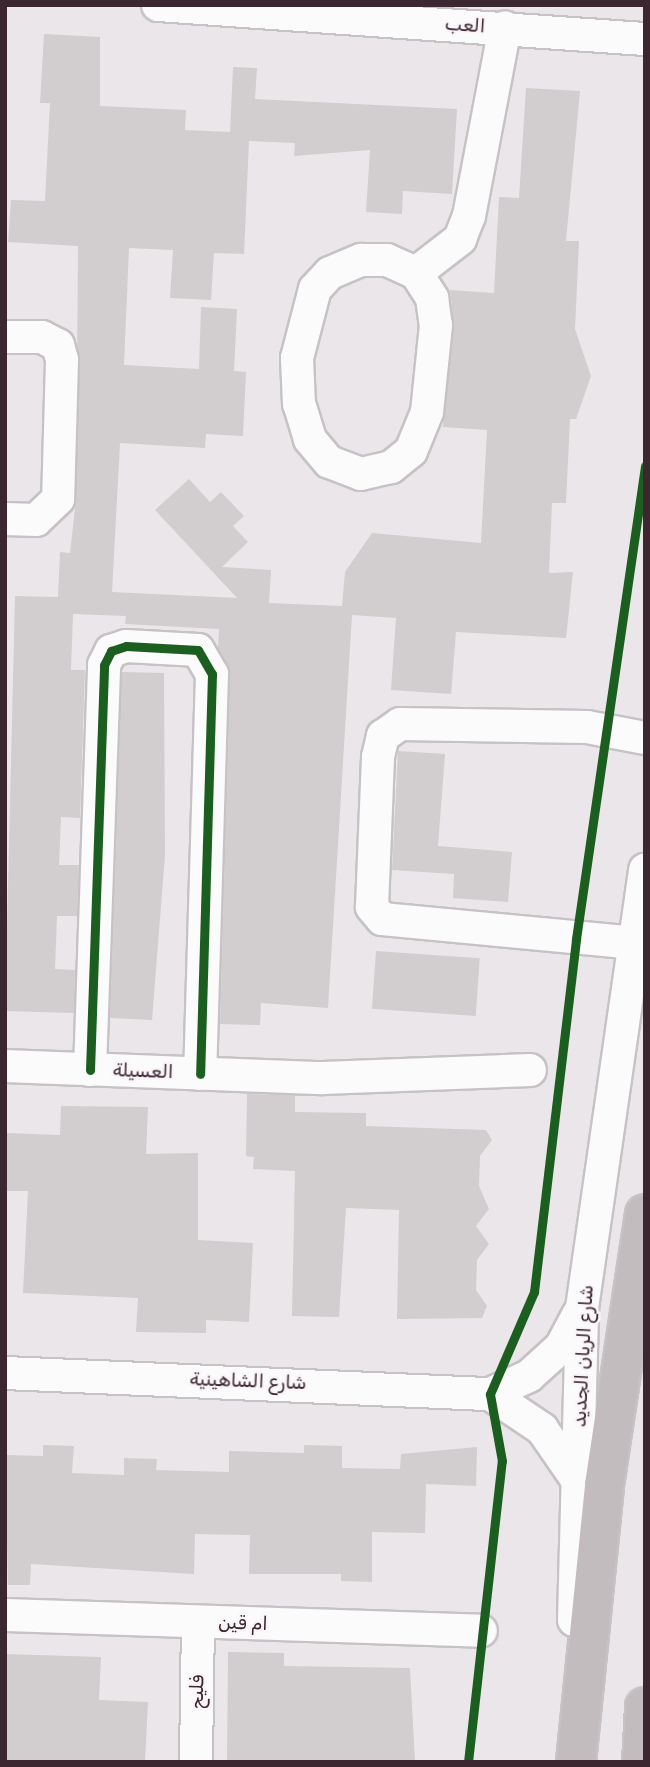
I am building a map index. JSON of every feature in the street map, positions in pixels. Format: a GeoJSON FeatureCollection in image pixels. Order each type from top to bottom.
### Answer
{"type":"FeatureCollection","features":[{"type":"Feature","properties":{"kind":"highway"},"geometry":{"type":"LineString","coordinates":[[574,1762],[604,1485],[645,1214]]}},
{"type":"Feature","properties":{"kind":"highway"},"geometry":{"type":"LineString","coordinates":[[642,1762],[645,1707]]}},
{"type":"Feature","properties":{"kind":"street","name":"العب"},"geometry":{"type":"LineString","coordinates":[[158,5],[505,27],[645,39]]}},
{"type":"Feature","properties":{"kind":"street"},"geometry":{"type":"LineString","coordinates":[[416,272],[460,239],[469,216],[505,27]]}},
{"type":"Feature","properties":{"kind":"street"},"geometry":{"type":"LineString","coordinates":[[361,260],[387,260],[416,272],[432,298],[436,325],[427,412],[411,451],[391,467],[361,474],[329,463],[310,439],[299,404],[297,358],[315,289],[330,273],[361,260]]}},
{"type":"Feature","properties":{"kind":"street"},"geometry":{"type":"LineString","coordinates":[[5,337],[42,337],[58,345],[62,360],[58,499],[36,520],[5,519]]}},
{"type":"Feature","properties":{"kind":"street"},"geometry":{"type":"LineString","coordinates":[[90,1070],[104,664],[111,651],[125,646],[198,650],[212,674],[200,1074]]}},
{"type":"Feature","properties":{"kind":"street"},"geometry":{"type":"LineString","coordinates":[[636,943],[382,919],[372,907],[378,757],[383,736],[400,724],[587,727],[645,738]]}},
{"type":"Feature","properties":{"kind":"street","name":"شارع الريان الجديد"},"geometry":{"type":"LineString","coordinates":[[574,1762],[582,1308],[645,870]]}},
{"type":"Feature","properties":{"kind":"street","name":"العسيلة"},"geometry":{"type":"LineString","coordinates":[[5,1066],[323,1078],[530,1070]]}},
{"type":"Feature","properties":{"kind":"street","name":"شارع الشاهينية"},"geometry":{"type":"LineString","coordinates":[[5,1373],[490,1394],[529,1376],[561,1347],[582,1308]]}},
{"type":"Feature","properties":{"kind":"street"},"geometry":{"type":"LineString","coordinates":[[490,1394],[542,1429],[578,1481]]}},
{"type":"Feature","properties":{"kind":"street","name":"ام قين"},"geometry":{"type":"LineString","coordinates":[[5,1615],[481,1631]]}},
{"type":"Feature","properties":{"kind":"street","name":"فليح"},"geometry":{"type":"LineString","coordinates":[[196,1762],[198,1622]]}},
{"type":"Feature","properties":{"kind":"building"},"geometry":{"type":"Polygon","coordinates":[[[44,34],[100,37],[100,106],[186,110],[185,130],[230,132],[233,67],[257,68],[255,99],[457,109],[452,194],[403,191],[402,214],[366,212],[370,150],[294,156],[295,143],[249,141],[244,254],[214,253],[211,300],[170,298],[173,250],[129,248],[124,365],[199,369],[201,307],[237,309],[234,371],[246,372],[243,436],[206,434],[205,448],[120,443],[112,592],[237,598],[155,510],[189,479],[210,502],[221,492],[244,516],[233,526],[248,542],[222,567],[271,570],[269,603],[342,606],[345,572],[372,533],[481,543],[487,430],[443,427],[454,327],[450,290],[494,293],[499,197],[519,198],[526,88],[580,91],[566,241],[579,241],[575,329],[591,376],[576,419],[570,419],[566,503],[552,503],[549,573],[573,572],[566,638],[456,632],[451,694],[391,690],[396,618],[352,615],[328,1008],[261,1003],[260,1025],[220,1024],[230,675],[218,648],[219,629],[125,624],[126,616],[73,614],[71,670],[85,670],[80,818],[61,817],[59,865],[79,865],[77,916],[57,916],[55,969],[75,970],[74,1013],[5,1011],[15,596],[58,597],[60,552],[70,553],[76,500],[78,246],[8,242],[11,200],[45,201],[50,103],[40,103],[44,34]]]}},
{"type":"Feature","properties":{"kind":"building"},"geometry":{"type":"Polygon","coordinates":[[[122,672],[164,673],[165,855],[152,1020],[110,1018],[122,672]]]}},
{"type":"Feature","properties":{"kind":"building"},"geometry":{"type":"Polygon","coordinates":[[[398,751],[445,754],[438,846],[512,852],[508,902],[453,898],[454,874],[392,870],[398,751]]]}},
{"type":"Feature","properties":{"kind":"building"},"geometry":{"type":"Polygon","coordinates":[[[376,951],[480,958],[476,1016],[372,1009],[376,951]]]}},
{"type":"Feature","properties":{"kind":"building"},"geometry":{"type":"Polygon","coordinates":[[[247,1094],[295,1095],[295,1112],[366,1113],[366,1126],[486,1130],[492,1140],[480,1156],[479,1186],[489,1209],[476,1226],[489,1244],[477,1260],[476,1290],[487,1306],[482,1318],[397,1319],[399,1210],[346,1208],[339,1317],[292,1316],[295,1171],[253,1169],[254,1157],[246,1156],[247,1094]]]}},
{"type":"Feature","properties":{"kind":"building"},"geometry":{"type":"Polygon","coordinates":[[[61,1106],[148,1107],[146,1154],[198,1153],[198,1240],[253,1243],[249,1322],[206,1320],[206,1333],[136,1332],[138,1298],[23,1293],[28,1191],[5,1191],[5,1133],[60,1135],[61,1106]]]}},
{"type":"Feature","properties":{"kind":"building"},"geometry":{"type":"Polygon","coordinates":[[[43,1445],[74,1446],[72,1473],[124,1475],[124,1458],[157,1459],[156,1470],[229,1472],[229,1451],[304,1453],[304,1445],[342,1446],[342,1468],[400,1469],[401,1454],[477,1447],[476,1486],[426,1484],[425,1533],[372,1532],[372,1582],[341,1581],[341,1574],[249,1574],[250,1535],[195,1534],[194,1574],[31,1564],[30,1585],[8,1585],[5,1455],[43,1456],[43,1445]]]}},
{"type":"Feature","properties":{"kind":"building"},"geometry":{"type":"Polygon","coordinates":[[[228,1652],[284,1653],[284,1666],[410,1668],[415,1762],[227,1762],[228,1652]]]}},
{"type":"Feature","properties":{"kind":"building"},"geometry":{"type":"Polygon","coordinates":[[[5,1654],[101,1657],[99,1700],[148,1702],[145,1762],[5,1762],[5,1654]]]}},
{"type":"Feature","properties":{"kind":"cycle path"},"geometry":{"type":"LineString","coordinates":[[468,1762],[502,1461],[490,1394],[534,1292],[576,939],[645,466]]}},
{"type":"Feature","properties":{"kind":"cycle path"},"geometry":{"type":"LineString","coordinates":[[90,1070],[104,665],[111,651],[126,646],[198,650],[212,674],[200,1074]]}}]}
